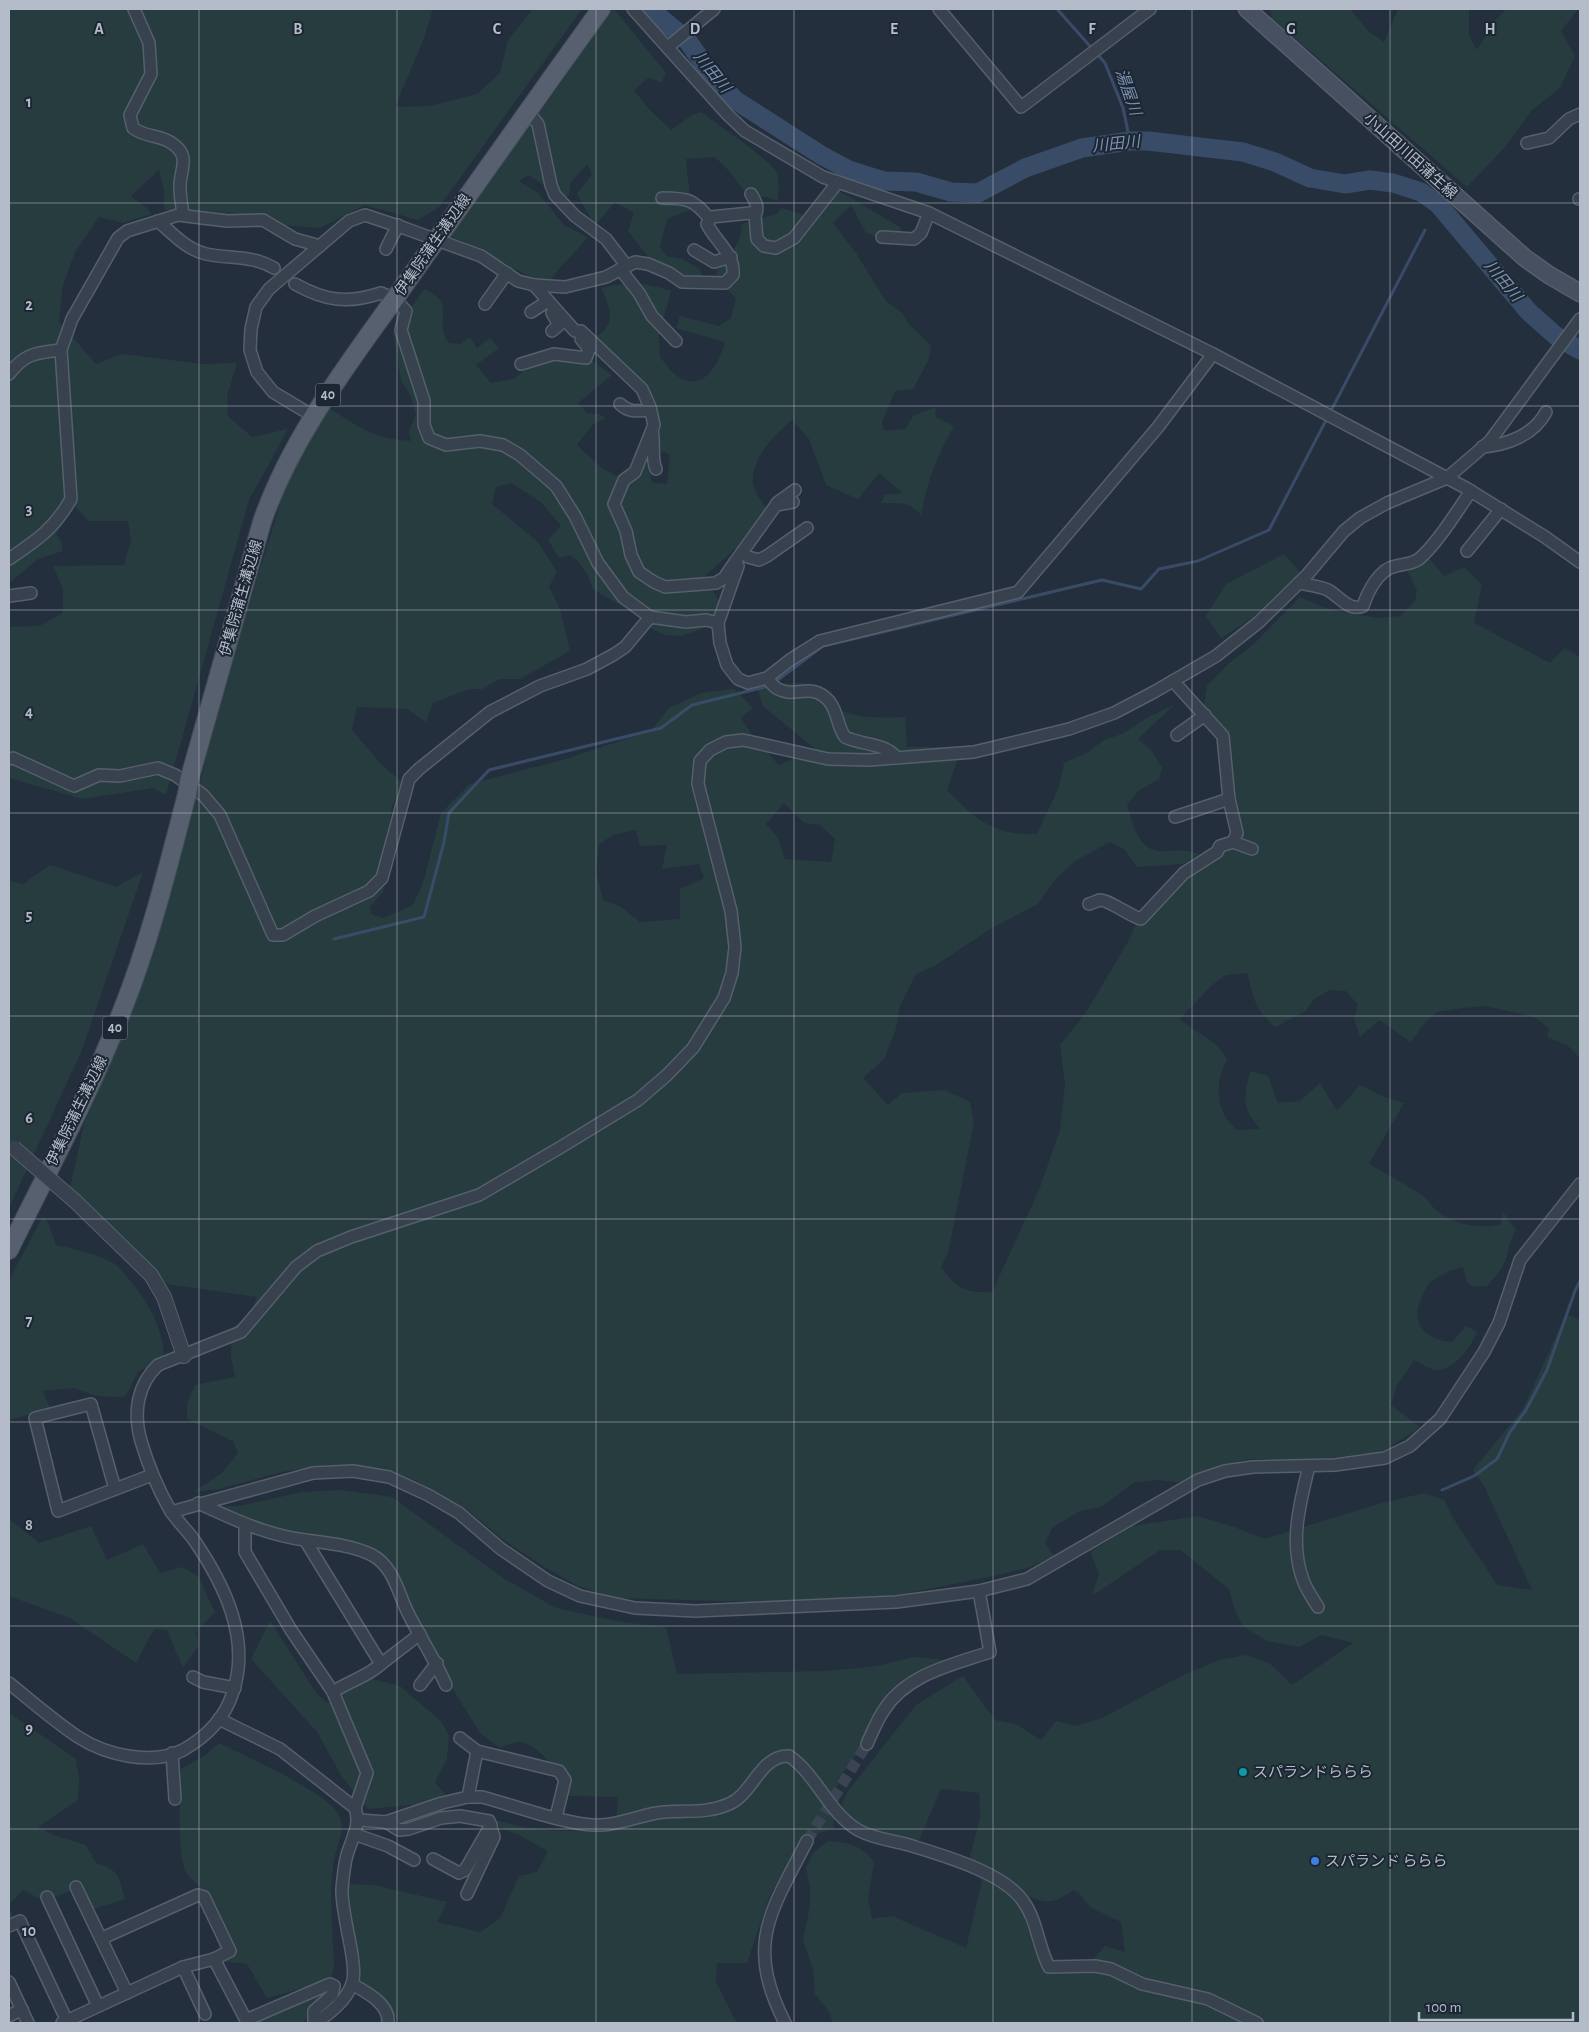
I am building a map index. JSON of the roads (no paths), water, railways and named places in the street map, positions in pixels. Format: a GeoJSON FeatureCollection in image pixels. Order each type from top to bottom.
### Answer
{"type":"FeatureCollection","features":[{"type":"Feature","properties":{"kind":"main road","name":"伊集院蒲生溝辺線"},"geometry":{"type":"LineString","coordinates":[[9,1250],[100,1064],[122,1011],[150,932],[262,522],[278,481],[313,416],[601,9]]}},
{"type":"Feature","properties":{"kind":"main road","name":"小山田川田蒲生線"},"geometry":{"type":"LineString","coordinates":[[1247,9],[1525,258],[1580,293]]}},
{"type":"Feature","properties":{"kind":"street"},"geometry":{"type":"LineString","coordinates":[[134,9],[149,43],[151,74],[130,115],[133,128],[141,134],[170,142],[181,153],[184,168],[180,185],[184,215]]}},
{"type":"Feature","properties":{"kind":"street"},"geometry":{"type":"LineString","coordinates":[[633,9],[745,131],[823,176],[929,213],[1213,354],[1471,491],[1580,562]]}},
{"type":"Feature","properties":{"kind":"street"},"geometry":{"type":"LineString","coordinates":[[668,47],[714,9]]}},
{"type":"Feature","properties":{"kind":"street"},"geometry":{"type":"LineString","coordinates":[[939,9],[1021,107],[1150,9]]}},
{"type":"Feature","properties":{"kind":"street"},"geometry":{"type":"LineString","coordinates":[[528,112],[538,124],[551,185],[555,195],[575,216],[606,239],[652,316],[676,341]]}},
{"type":"Feature","properties":{"kind":"street"},"geometry":{"type":"LineString","coordinates":[[1527,143],[1549,138],[1569,119],[1580,114]]}},
{"type":"Feature","properties":{"kind":"street"},"geometry":{"type":"LineString","coordinates":[[751,194],[758,210],[754,216],[757,239],[764,246],[776,248],[794,238],[838,182]]}},
{"type":"Feature","properties":{"kind":"street"},"geometry":{"type":"LineString","coordinates":[[662,198],[686,198],[697,204],[710,218]]}},
{"type":"Feature","properties":{"kind":"street"},"geometry":{"type":"LineString","coordinates":[[710,218],[750,213],[754,216]]}},
{"type":"Feature","properties":{"kind":"street"},"geometry":{"type":"LineString","coordinates":[[882,237],[914,239],[921,232],[929,213]]}},
{"type":"Feature","properties":{"kind":"street"},"geometry":{"type":"LineString","coordinates":[[313,416],[273,392],[257,372],[250,350],[250,329],[256,307],[269,289],[349,221],[365,214],[481,256],[518,281],[534,285],[565,287],[606,277],[635,262],[648,264],[669,273],[682,282],[725,283],[733,276],[734,267],[731,257],[712,234],[708,224],[710,218]]}},
{"type":"Feature","properties":{"kind":"street"},"geometry":{"type":"LineString","coordinates":[[9,559],[42,537],[59,519],[70,499],[61,350],[72,319],[118,238],[127,231],[158,220],[184,215],[227,221],[263,220],[295,239],[320,246]]}},
{"type":"Feature","properties":{"kind":"street"},"geometry":{"type":"LineString","coordinates":[[158,220],[186,245],[205,254],[262,261],[274,268]]}},
{"type":"Feature","properties":{"kind":"street"},"geometry":{"type":"LineString","coordinates":[[386,250],[401,227]]}},
{"type":"Feature","properties":{"kind":"street"},"geometry":{"type":"LineString","coordinates":[[694,250],[714,262],[731,257]]}},
{"type":"Feature","properties":{"kind":"street"},"geometry":{"type":"LineString","coordinates":[[485,304],[507,273]]}},
{"type":"Feature","properties":{"kind":"street"},"geometry":{"type":"LineString","coordinates":[[295,284],[317,296],[345,300],[365,298],[381,293],[394,300],[406,311],[401,330],[424,401],[424,425],[429,438],[446,445],[480,442],[503,445],[520,455],[556,486],[598,563],[623,597],[650,617],[686,622],[706,620],[718,622]]}},
{"type":"Feature","properties":{"kind":"street"},"geometry":{"type":"LineString","coordinates":[[534,285],[547,302],[642,389],[650,410],[654,426],[635,472],[624,480],[614,504],[626,532],[631,555],[639,572],[665,586],[716,583],[724,578],[736,564],[776,505],[795,490]]}},
{"type":"Feature","properties":{"kind":"street"},"geometry":{"type":"LineString","coordinates":[[531,312],[547,302]]}},
{"type":"Feature","properties":{"kind":"street"},"geometry":{"type":"LineString","coordinates":[[547,302],[559,325],[552,331]]}},
{"type":"Feature","properties":{"kind":"street"},"geometry":{"type":"LineString","coordinates":[[9,1683],[78,1737],[132,1757],[156,1757],[172,1753],[197,1742],[219,1719],[230,1704],[235,1688],[240,1652],[233,1616],[218,1578],[193,1540],[171,1512],[152,1475],[140,1440],[136,1416],[139,1394],[148,1374],[158,1365],[241,1332],[296,1267],[317,1251],[351,1237],[479,1195],[638,1100],[667,1075],[693,1048],[724,998],[732,973],[735,947],[731,911],[698,784],[698,765],[710,750],[726,742],[743,740],[828,759],[869,760],[931,756],[974,752],[1070,729],[1114,713],[1216,656],[1252,628],[1299,583],[1328,548],[1360,518],[1387,503],[1447,478],[1490,441],[1577,324]]}},
{"type":"Feature","properties":{"kind":"street"},"geometry":{"type":"LineString","coordinates":[[578,331],[594,334]]}},
{"type":"Feature","properties":{"kind":"street"},"geometry":{"type":"LineString","coordinates":[[521,364],[554,354],[586,358],[589,349],[578,331]]}},
{"type":"Feature","properties":{"kind":"street"},"geometry":{"type":"LineString","coordinates":[[9,374],[19,361],[34,353],[61,350]]}},
{"type":"Feature","properties":{"kind":"street"},"geometry":{"type":"LineString","coordinates":[[764,550],[736,564],[718,622],[720,642],[727,665],[738,679],[748,683],[767,678],[790,660],[820,641],[1018,592],[1158,427],[1213,354]]}},
{"type":"Feature","properties":{"kind":"street"},"geometry":{"type":"LineString","coordinates":[[620,404],[625,409],[635,412],[650,410]]}},
{"type":"Feature","properties":{"kind":"street"},"geometry":{"type":"LineString","coordinates":[[1482,447],[1498,446],[1533,430],[1546,412]]}},
{"type":"Feature","properties":{"kind":"street"},"geometry":{"type":"LineString","coordinates":[[652,430],[655,443],[653,459],[656,469]]}},
{"type":"Feature","properties":{"kind":"street"},"geometry":{"type":"LineString","coordinates":[[1299,583],[1327,589],[1351,607],[1357,609],[1363,606],[1369,589],[1379,578],[1394,566],[1418,560],[1450,522],[1471,491]]}},
{"type":"Feature","properties":{"kind":"street"},"geometry":{"type":"LineString","coordinates":[[776,505],[793,502]]}},
{"type":"Feature","properties":{"kind":"street"},"geometry":{"type":"LineString","coordinates":[[1467,551],[1500,509]]}},
{"type":"Feature","properties":{"kind":"street"},"geometry":{"type":"LineString","coordinates":[[748,557],[759,560],[768,556],[806,528]]}},
{"type":"Feature","properties":{"kind":"street"},"geometry":{"type":"LineString","coordinates":[[9,596],[31,592]]}},
{"type":"Feature","properties":{"kind":"street"},"geometry":{"type":"LineString","coordinates":[[9,759],[13,758],[74,786],[99,776],[120,776],[158,768],[175,775],[204,795],[220,815],[272,935],[283,935],[315,916],[369,891],[382,878],[409,779],[419,769],[490,712],[540,686],[587,669],[614,655],[625,647],[650,617]]}},
{"type":"Feature","properties":{"kind":"street"},"geometry":{"type":"LineString","coordinates":[[767,678],[778,689],[787,692],[812,690],[823,696],[834,709],[845,737],[854,742],[890,749],[896,757]]}},
{"type":"Feature","properties":{"kind":"street"},"geometry":{"type":"LineString","coordinates":[[1172,681],[1224,736],[1229,799],[1237,833],[1233,842]]}},
{"type":"Feature","properties":{"kind":"street"},"geometry":{"type":"LineString","coordinates":[[1177,735],[1205,716]]}},
{"type":"Feature","properties":{"kind":"street"},"geometry":{"type":"LineString","coordinates":[[1175,817],[1229,799]]}},
{"type":"Feature","properties":{"kind":"street"},"geometry":{"type":"LineString","coordinates":[[1089,904],[1100,900],[1128,916],[1141,919],[1184,873],[1217,852],[1220,846],[1233,842],[1252,849]]}},
{"type":"Feature","properties":{"kind":"street"},"geometry":{"type":"LineString","coordinates":[[11,1146],[76,1202],[151,1275],[164,1297],[184,1356]]}},
{"type":"Feature","properties":{"kind":"street"},"geometry":{"type":"LineString","coordinates":[[171,1512],[198,1503],[313,1473],[353,1471],[389,1477],[428,1495],[459,1513],[501,1549],[548,1581],[580,1596],[635,1608],[695,1611],[779,1608],[896,1602],[979,1591],[1027,1579],[1198,1480],[1225,1471],[1253,1467],[1335,1465],[1385,1458],[1410,1446],[1440,1419],[1484,1352],[1499,1323],[1520,1260],[1580,1184]]}},
{"type":"Feature","properties":{"kind":"street"},"geometry":{"type":"LineString","coordinates":[[115,1489],[91,1404],[35,1418],[58,1511],[152,1475]]}},
{"type":"Feature","properties":{"kind":"street"},"geometry":{"type":"LineString","coordinates":[[1310,1466],[1297,1513],[1298,1557],[1303,1580],[1318,1607]]}},
{"type":"Feature","properties":{"kind":"street"},"geometry":{"type":"LineString","coordinates":[[198,1503],[245,1525],[280,1537],[339,1545],[372,1555],[384,1564],[393,1576],[408,1613],[437,1663],[446,1685]]}},
{"type":"Feature","properties":{"kind":"street"},"geometry":{"type":"LineString","coordinates":[[245,1525],[245,1552],[291,1630],[333,1692],[368,1773],[355,1808]]}},
{"type":"Feature","properties":{"kind":"street"},"geometry":{"type":"LineString","coordinates":[[305,1540],[381,1664]]}},
{"type":"Feature","properties":{"kind":"street"},"geometry":{"type":"LineString","coordinates":[[867,1744],[884,1709],[906,1684],[942,1668],[990,1652],[979,1591]]}},
{"type":"Feature","properties":{"kind":"street"},"geometry":{"type":"LineString","coordinates":[[333,1692],[349,1681],[370,1674],[420,1634]]}},
{"type":"Feature","properties":{"kind":"street"},"geometry":{"type":"LineString","coordinates":[[420,1685],[437,1663]]}},
{"type":"Feature","properties":{"kind":"street"},"geometry":{"type":"LineString","coordinates":[[193,1677],[203,1682],[235,1688]]}},
{"type":"Feature","properties":{"kind":"street"},"geometry":{"type":"LineString","coordinates":[[219,1719],[280,1749],[355,1808],[359,1820],[346,1857],[342,1897],[344,1922],[353,1962],[352,1984],[344,1999],[315,2023]]}},
{"type":"Feature","properties":{"kind":"street"},"geometry":{"type":"LineString","coordinates":[[460,1738],[477,1751],[559,1771],[565,1780],[556,1817]]}},
{"type":"Feature","properties":{"kind":"street"},"geometry":{"type":"LineString","coordinates":[[468,1797],[477,1751]]}},
{"type":"Feature","properties":{"kind":"street"},"geometry":{"type":"LineString","coordinates":[[172,1753],[175,1799]]}},
{"type":"Feature","properties":{"kind":"street"},"geometry":{"type":"LineString","coordinates":[[359,1820],[386,1822],[468,1797],[482,1797],[556,1817],[599,1826],[622,1823],[658,1813],[700,1812],[730,1804],[750,1788],[764,1767],[781,1756],[789,1756],[843,1819],[859,1830],[958,1862],[998,1879],[1010,1887],[1023,1900],[1031,1915],[1042,1954],[1049,1967],[1095,1966],[1111,1969],[1142,1984],[1208,1999],[1257,2023]]}},
{"type":"Feature","properties":{"kind":"street"},"geometry":{"type":"LineString","coordinates":[[386,1822],[399,1830],[409,1829],[441,1818],[460,1816],[489,1821],[494,1837],[467,1894]]}},
{"type":"Feature","properties":{"kind":"street"},"geometry":{"type":"LineString","coordinates":[[434,1859],[459,1873],[465,1870],[491,1825]]}},
{"type":"Feature","properties":{"kind":"street"},"geometry":{"type":"LineString","coordinates":[[354,1834],[388,1846],[414,1860]]}},
{"type":"Feature","properties":{"kind":"street"},"geometry":{"type":"LineString","coordinates":[[785,2023],[776,2004],[767,1973],[764,1950],[766,1928],[771,1911],[807,1841]]}},
{"type":"Feature","properties":{"kind":"street"},"geometry":{"type":"LineString","coordinates":[[76,1887],[126,1993]]}},
{"type":"Feature","properties":{"kind":"street"},"geometry":{"type":"LineString","coordinates":[[9,1926],[20,1921],[64,2022],[183,1968],[214,1959],[230,1951],[204,1897],[198,1895],[107,1936],[102,1941]]}},
{"type":"Feature","properties":{"kind":"street"},"geometry":{"type":"LineString","coordinates":[[47,1897],[98,2006]]}},
{"type":"Feature","properties":{"kind":"street"},"geometry":{"type":"LineString","coordinates":[[214,1959],[242,2022],[330,1984],[334,1986],[334,1991],[314,2012],[315,2023]]}},
{"type":"Feature","properties":{"kind":"street"},"geometry":{"type":"LineString","coordinates":[[183,1968],[205,2014]]}},
{"type":"Feature","properties":{"kind":"street"},"geometry":{"type":"LineString","coordinates":[[9,1982],[28,2023]]}},
{"type":"Feature","properties":{"kind":"street"},"geometry":{"type":"LineString","coordinates":[[352,1984],[371,1995],[384,2008],[388,2023]]}},
{"type":"Feature","properties":{"kind":"street"},"geometry":{"type":"LineString","coordinates":[[9,2016],[22,2009]]}},
{"type":"Feature","properties":{"kind":"waterway","name":"川田川"},"geometry":{"type":"LineString","coordinates":[[650,9],[687,40],[711,74],[735,100],[821,155],[849,170],[884,181],[916,182],[951,192],[978,193],[1025,168],[1082,148],[1130,141],[1148,141],[1243,152],[1275,162],[1310,178],[1345,184],[1370,180],[1393,183],[1421,192],[1438,204],[1528,311],[1556,336],[1580,350]]}},
{"type":"Feature","properties":{"kind":"waterway","name":"湯屋川"},"geometry":{"type":"LineString","coordinates":[[1057,9],[1105,63],[1123,108],[1130,141]]}},
{"type":"Feature","properties":{"kind":"waterway"},"geometry":{"type":"LineString","coordinates":[[775,682],[823,646],[1102,580],[1141,589],[1159,569],[1198,561],[1269,530],[1425,230]]}},
{"type":"Feature","properties":{"kind":"waterway"},"geometry":{"type":"LineString","coordinates":[[334,939],[424,917],[444,842],[449,813],[489,770],[661,728],[692,705],[769,686]]}},
{"type":"Feature","properties":{"kind":"waterway"},"geometry":{"type":"LineString","coordinates":[[1442,1490],[1474,1476],[1497,1459],[1510,1432],[1526,1410],[1547,1370],[1580,1281]]}},
{"type":"Feature","properties":{"kind":"tunnel"},"geometry":{"type":"LineString","coordinates":[[807,1841],[867,1744]]}},
{"type":"Feature","properties":{"kind":"place","name":"スパランドららら"},"geometry":{"type":"Point","coordinates":[1243,1772]}},
{"type":"Feature","properties":{"kind":"place","name":"スパランド ららら"},"geometry":{"type":"Point","coordinates":[1315,1861]}}]}
